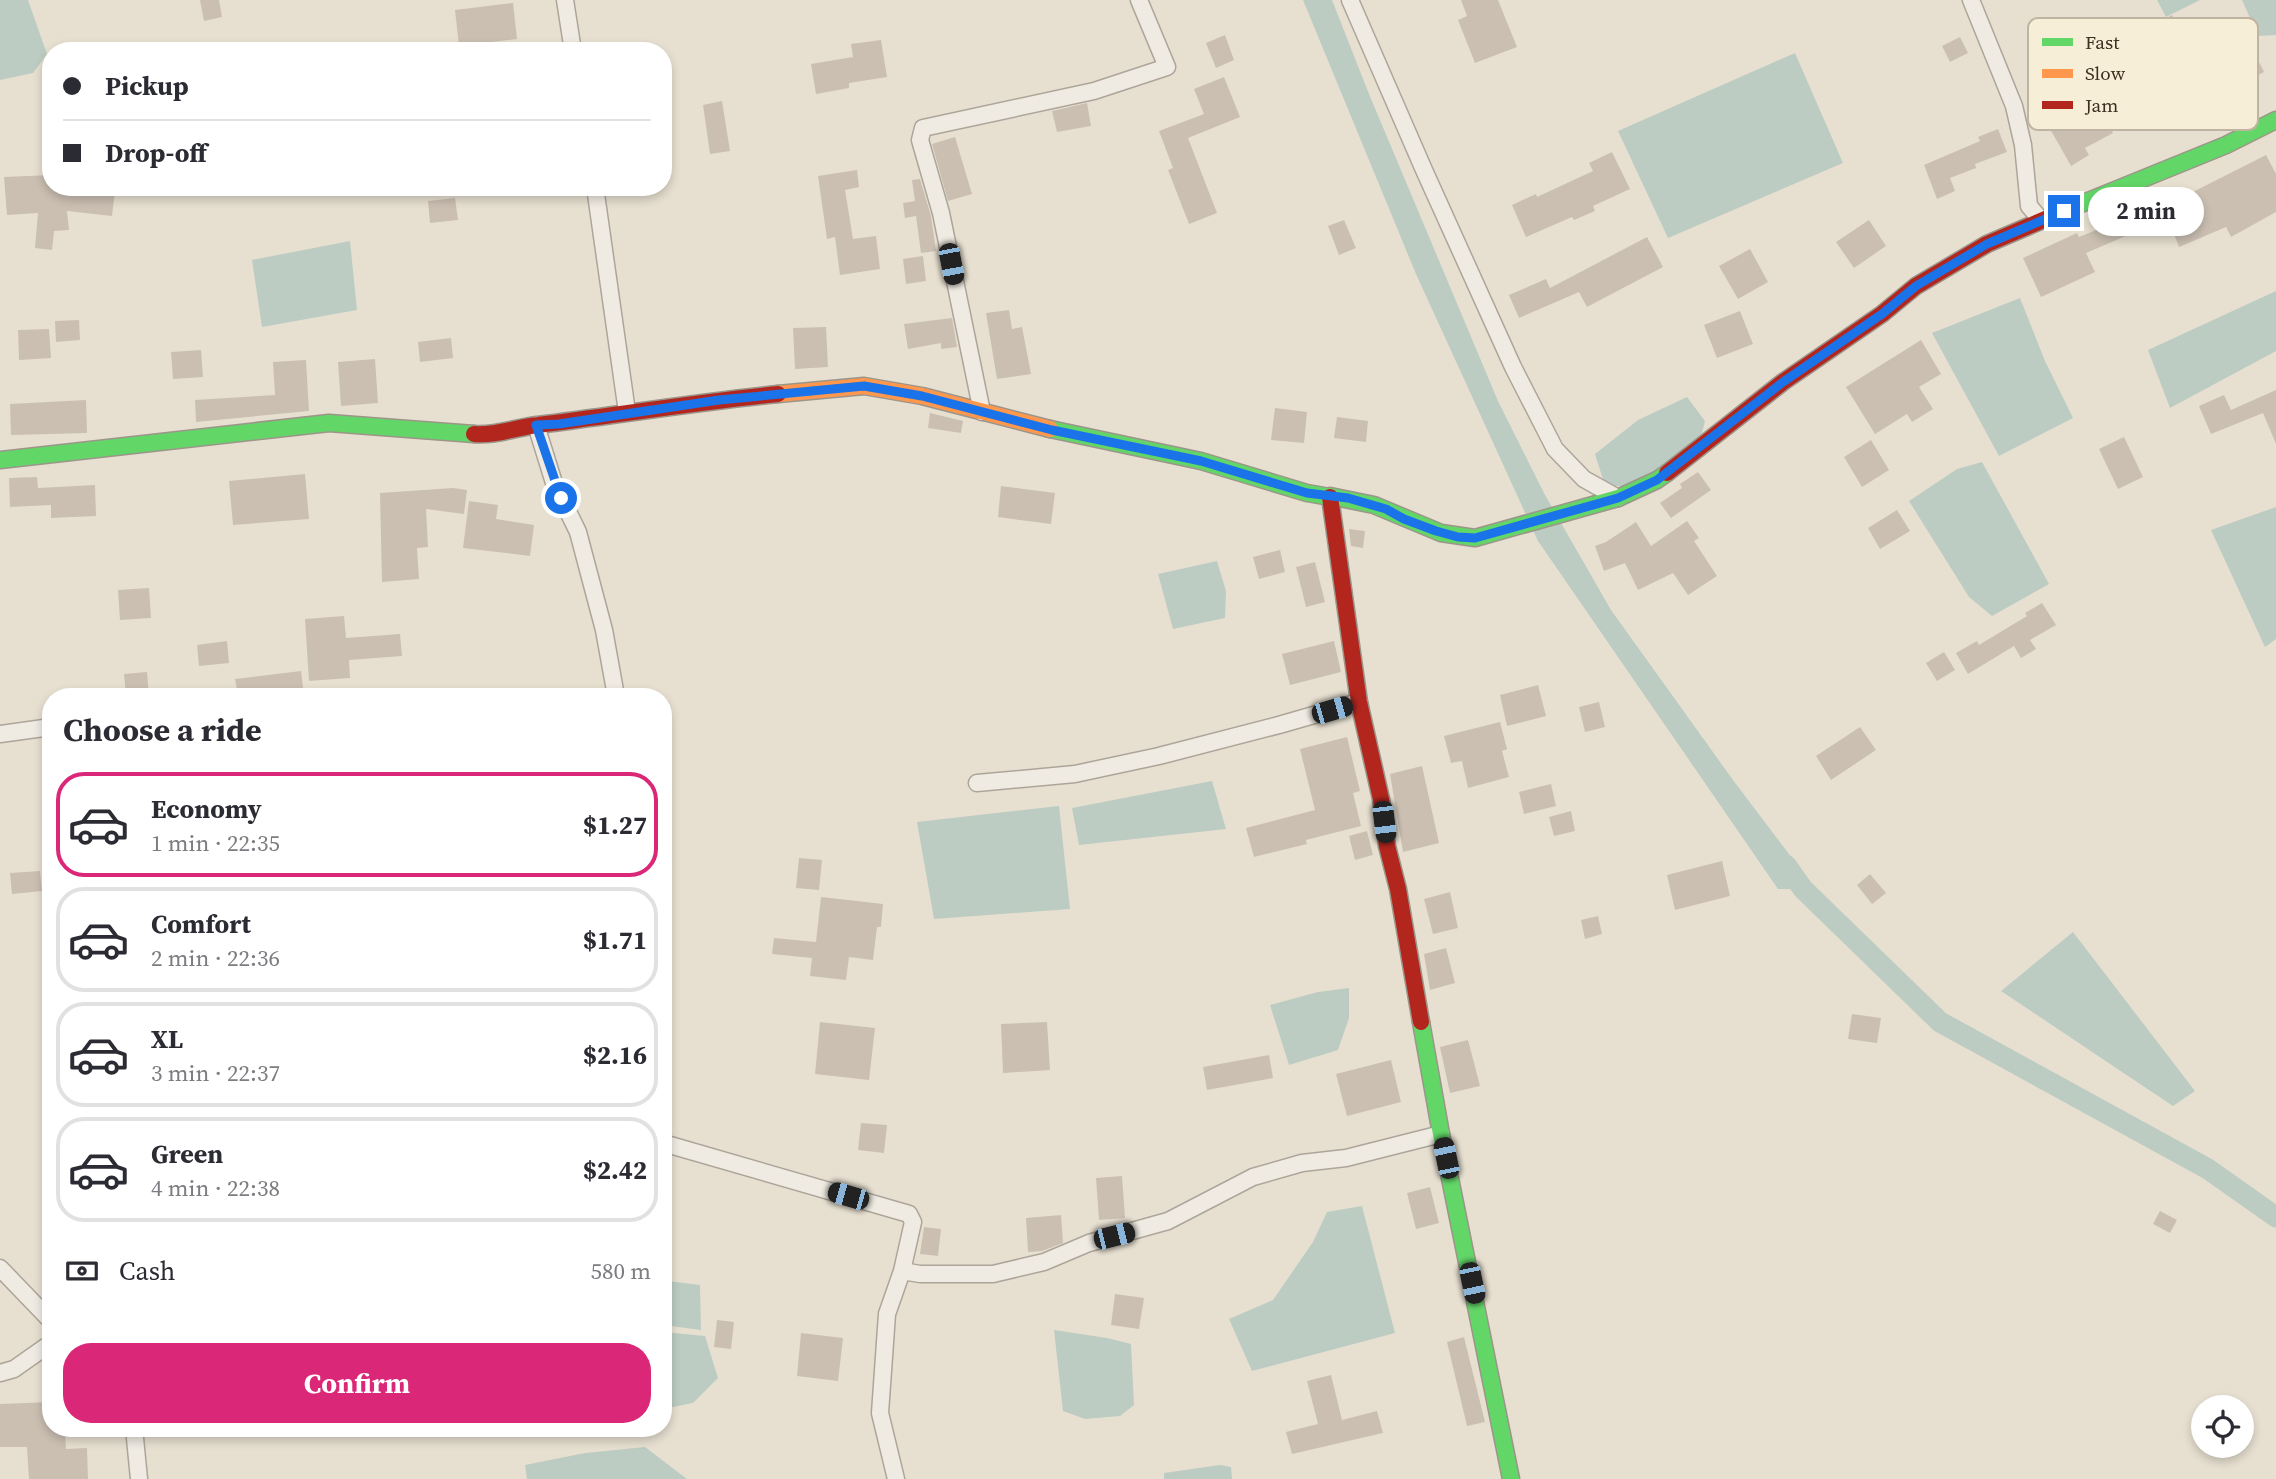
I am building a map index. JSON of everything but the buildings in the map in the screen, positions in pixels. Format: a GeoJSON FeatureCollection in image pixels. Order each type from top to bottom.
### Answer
{"type":"FeatureCollection","features":[{"type":"Feature","properties":{"kind":"street"},"geometry":{"type":"LineString","coordinates":[[565,0],[572,42]]}},
{"type":"Feature","properties":{"kind":"street"},"geometry":{"type":"LineString","coordinates":[[982,412],[941,213],[920,139],[923,128],[1094,91],[1167,67],[1139,0]]}},
{"type":"Feature","properties":{"kind":"street"},"geometry":{"type":"LineString","coordinates":[[1350,0],[1496,330],[1555,449],[1584,480],[1618,498]]}},
{"type":"Feature","properties":{"kind":"street"},"geometry":{"type":"LineString","coordinates":[[1971,0],[2014,106],[2023,145],[2029,206],[2040,220]]}},
{"type":"Feature","properties":{"kind":"street"},"geometry":{"type":"LineString","coordinates":[[2258,129],[2276,120]]}},
{"type":"Feature","properties":{"kind":"street"},"geometry":{"type":"LineString","coordinates":[[0,460],[329,423],[485,435],[536,425],[559,424],[719,400],[864,386],[922,396],[1052,430],[1201,461],[1307,493],[1348,498],[1386,509],[1404,519],[1458,537],[1475,538],[1618,498],[1657,480],[1783,382],[1882,314],[1916,286],[1987,244],[2256,130]]}},
{"type":"Feature","properties":{"kind":"street"},"geometry":{"type":"LineString","coordinates":[[596,196],[627,412]]}},
{"type":"Feature","properties":{"kind":"street"},"geometry":{"type":"LineString","coordinates":[[536,425],[554,482],[578,532],[604,630],[615,688]]}},
{"type":"Feature","properties":{"kind":"street"},"geometry":{"type":"LineString","coordinates":[[1329,496],[1359,702],[1381,799],[1387,846],[1398,889],[1441,1134],[1511,1479]]}},
{"type":"Feature","properties":{"kind":"street"},"geometry":{"type":"LineString","coordinates":[[977,783],[1075,774],[1159,756],[1359,702]]}},
{"type":"Feature","properties":{"kind":"street"},"geometry":{"type":"LineString","coordinates":[[0,734],[42,728]]}},
{"type":"Feature","properties":{"kind":"street"},"geometry":{"type":"LineString","coordinates":[[902,1271],[920,1274],[993,1274],[1044,1262],[1089,1243],[1168,1221],[1253,1177],[1302,1163],[1346,1158],[1441,1134]]}},
{"type":"Feature","properties":{"kind":"street"},"geometry":{"type":"LineString","coordinates":[[672,1146],[909,1214],[913,1223],[902,1271],[887,1314],[880,1413],[896,1479]]}},
{"type":"Feature","properties":{"kind":"street"},"geometry":{"type":"LineString","coordinates":[[0,1268],[42,1312]]}},
{"type":"Feature","properties":{"kind":"street"},"geometry":{"type":"LineString","coordinates":[[0,1373],[14,1369],[42,1349]]}},
{"type":"Feature","properties":{"kind":"street"},"geometry":{"type":"LineString","coordinates":[[135,1437],[139,1479]]}},
{"type":"Feature","properties":{"kind":"shaded area"},"geometry":{"type":"Polygon","coordinates":[[[0,0],[28,0],[43,42],[42,61],[33,73],[0,80],[0,0]]]}},
{"type":"Feature","properties":{"kind":"shaded area"},"geometry":{"type":"Polygon","coordinates":[[[1303,0],[1332,0],[1498,401],[1545,495],[1611,610],[1798,866],[1803,889],[1778,889],[1538,541],[1416,274],[1303,0]]]}},
{"type":"Feature","properties":{"kind":"shaded area"},"geometry":{"type":"Polygon","coordinates":[[[2157,0],[2200,0],[2166,17],[2157,0]]]}},
{"type":"Feature","properties":{"kind":"shaded area"},"geometry":{"type":"Polygon","coordinates":[[[2242,0],[2276,0],[2276,35],[2258,36],[2258,18],[2250,18],[2242,0]]]}},
{"type":"Feature","properties":{"kind":"shaded area"},"geometry":{"type":"Polygon","coordinates":[[[1795,53],[1843,163],[1668,238],[1618,131],[1795,53]]]}},
{"type":"Feature","properties":{"kind":"shaded area"},"geometry":{"type":"Polygon","coordinates":[[[350,241],[357,310],[262,327],[252,260],[350,241]]]}},
{"type":"Feature","properties":{"kind":"shaded area"},"geometry":{"type":"Polygon","coordinates":[[[2276,291],[2276,351],[2170,408],[2148,350],[2276,291]]]}},
{"type":"Feature","properties":{"kind":"shaded area"},"geometry":{"type":"Polygon","coordinates":[[[2020,298],[2045,361],[2073,418],[1999,456],[1932,333],[2020,298]]]}},
{"type":"Feature","properties":{"kind":"shaded area"},"geometry":{"type":"Polygon","coordinates":[[[1687,397],[1705,421],[1702,433],[1643,486],[1605,486],[1595,454],[1638,420],[1687,397]]]}},
{"type":"Feature","properties":{"kind":"shaded area"},"geometry":{"type":"Polygon","coordinates":[[[1982,462],[2049,584],[1992,616],[1969,597],[1909,501],[1957,469],[1982,462]]]}},
{"type":"Feature","properties":{"kind":"shaded area"},"geometry":{"type":"Polygon","coordinates":[[[2276,507],[2276,639],[2265,647],[2211,530],[2276,507]]]}},
{"type":"Feature","properties":{"kind":"shaded area"},"geometry":{"type":"Polygon","coordinates":[[[1217,561],[1226,591],[1225,618],[1173,629],[1158,574],[1217,561]]]}},
{"type":"Feature","properties":{"kind":"shaded area"},"geometry":{"type":"Polygon","coordinates":[[[1212,781],[1226,829],[1079,845],[1072,808],[1212,781]]]}},
{"type":"Feature","properties":{"kind":"shaded area"},"geometry":{"type":"Polygon","coordinates":[[[1059,806],[1070,909],[934,919],[917,822],[1059,806]]]}},
{"type":"Feature","properties":{"kind":"shaded area"},"geometry":{"type":"Polygon","coordinates":[[[2073,932],[2195,1091],[2173,1106],[2001,991],[2073,932]]]}},
{"type":"Feature","properties":{"kind":"shaded area"},"geometry":{"type":"Polygon","coordinates":[[[1349,988],[1349,1018],[1338,1050],[1289,1065],[1270,1005],[1318,992],[1349,988]]]}},
{"type":"Feature","properties":{"kind":"shaded area"},"geometry":{"type":"Polygon","coordinates":[[[1362,1206],[1395,1333],[1252,1371],[1229,1319],[1273,1300],[1313,1242],[1327,1212],[1362,1206]]]}},
{"type":"Feature","properties":{"kind":"shaded area"},"geometry":{"type":"Polygon","coordinates":[[[672,1282],[700,1285],[701,1330],[672,1326],[672,1282]]]}},
{"type":"Feature","properties":{"kind":"shaded area"},"geometry":{"type":"Polygon","coordinates":[[[1054,1330],[1131,1344],[1134,1405],[1120,1416],[1085,1419],[1063,1411],[1054,1330]]]}},
{"type":"Feature","properties":{"kind":"shaded area"},"geometry":{"type":"Polygon","coordinates":[[[672,1333],[705,1336],[718,1378],[693,1403],[672,1407],[672,1333]]]}},
{"type":"Feature","properties":{"kind":"shaded area"},"geometry":{"type":"Polygon","coordinates":[[[645,1447],[687,1479],[527,1479],[525,1465],[585,1453],[645,1447]]]}},
{"type":"Feature","properties":{"kind":"shaded area"},"geometry":{"type":"Polygon","coordinates":[[[1220,1465],[1231,1467],[1232,1479],[1164,1479],[1164,1473],[1220,1465]]]}},
{"type":"Feature","properties":{"kind":"waterway"},"geometry":{"type":"LineString","coordinates":[[1786,865],[1803,889],[1940,1022],[2208,1169],[2276,1217]]}},
{"type":"Feature","properties":{"kind":"traffic: fast"},"geometry":{"type":"LineString","coordinates":[[2258,129],[2276,120]]}},
{"type":"Feature","properties":{"kind":"traffic: fast"},"geometry":{"type":"LineString","coordinates":[[2071,208],[2226,145],[2256,130]]}},
{"type":"Feature","properties":{"kind":"traffic: fast"},"geometry":{"type":"LineString","coordinates":[[0,460],[329,423],[474,434]]}},
{"type":"Feature","properties":{"kind":"traffic: fast"},"geometry":{"type":"LineString","coordinates":[[1050,429],[1201,461],[1307,493],[1330,497]]}},
{"type":"Feature","properties":{"kind":"traffic: fast"},"geometry":{"type":"LineString","coordinates":[[1330,496],[1374,505],[1441,533],[1475,538],[1618,498],[1667,473]]}},
{"type":"Feature","properties":{"kind":"traffic: fast"},"geometry":{"type":"LineString","coordinates":[[1421,1022],[1511,1479]]}},
{"type":"Feature","properties":{"kind":"traffic: slow"},"geometry":{"type":"LineString","coordinates":[[778,394],[864,386],[922,396],[1050,429]]}},
{"type":"Feature","properties":{"kind":"traffic: jam"},"geometry":{"type":"LineString","coordinates":[[1667,473],[1783,382],[1882,314],[1916,286],[1987,244],[2071,208]]}},
{"type":"Feature","properties":{"kind":"traffic: jam"},"geometry":{"type":"LineString","coordinates":[[474,434],[778,394]]}},
{"type":"Feature","properties":{"kind":"traffic: jam"},"geometry":{"type":"LineString","coordinates":[[1330,497],[1359,702],[1381,799],[1387,846],[1398,889],[1421,1022]]}},
{"type":"Feature","properties":{"kind":"route"},"geometry":{"type":"LineString","coordinates":[[561,498],[536,425],[559,424],[719,400],[864,386],[922,396],[1052,430],[1201,461],[1307,493],[1348,498],[1386,509],[1436,531],[1475,538],[1618,498],[1657,480],[1783,382],[1882,314],[1916,286],[1987,244],[2064,211]]}}]}
